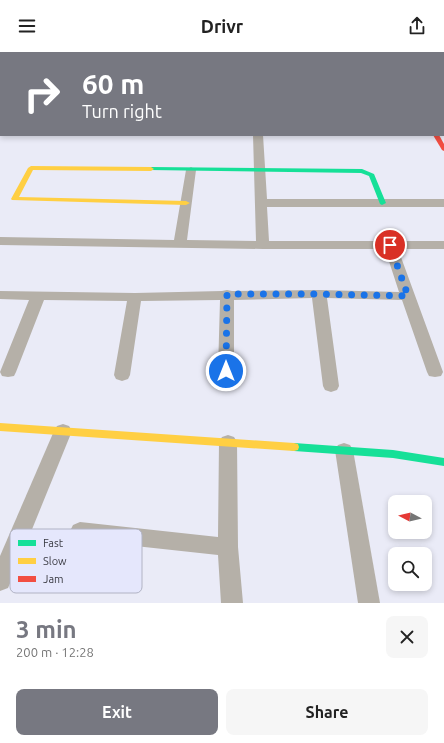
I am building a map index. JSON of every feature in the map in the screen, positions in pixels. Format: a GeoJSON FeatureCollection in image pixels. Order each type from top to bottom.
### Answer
{"type":"FeatureCollection","features":[{"type":"Feature","properties":{"kind":"street"},"geometry":{"type":"LineString","coordinates":[[258,136],[263,245]]}},
{"type":"Feature","properties":{"kind":"street"},"geometry":{"type":"LineString","coordinates":[[437,136],[444,149]]}},
{"type":"Feature","properties":{"kind":"street"},"geometry":{"type":"LineString","coordinates":[[186,203],[14,199],[30,168],[362,171],[369,172],[374,179],[382,203]]}},
{"type":"Feature","properties":{"kind":"street"},"geometry":{"type":"LineString","coordinates":[[180,244],[191,170]]}},
{"type":"Feature","properties":{"kind":"street"},"geometry":{"type":"LineString","coordinates":[[261,202],[444,203]]}},
{"type":"Feature","properties":{"kind":"street"},"geometry":{"type":"LineString","coordinates":[[0,241],[263,245],[444,245]]}},
{"type":"Feature","properties":{"kind":"street"},"geometry":{"type":"LineString","coordinates":[[390,245],[435,372]]}},
{"type":"Feature","properties":{"kind":"street"},"geometry":{"type":"LineString","coordinates":[[0,295],[135,297],[227,294],[319,294],[408,296]]}},
{"type":"Feature","properties":{"kind":"street"},"geometry":{"type":"LineString","coordinates":[[226,371],[227,294]]}},
{"type":"Feature","properties":{"kind":"street"},"geometry":{"type":"LineString","coordinates":[[319,294],[331,386]]}},
{"type":"Feature","properties":{"kind":"street"},"geometry":{"type":"LineString","coordinates":[[8,372],[38,296]]}},
{"type":"Feature","properties":{"kind":"street"},"geometry":{"type":"LineString","coordinates":[[122,375],[135,297]]}},
{"type":"Feature","properties":{"kind":"street"},"geometry":{"type":"LineString","coordinates":[[0,427],[344,450],[393,454],[444,462]]}},
{"type":"Feature","properties":{"kind":"street"},"geometry":{"type":"LineString","coordinates":[[22,529],[63,431]]}},
{"type":"Feature","properties":{"kind":"street"},"geometry":{"type":"LineString","coordinates":[[228,442],[228,546],[232,603]]}},
{"type":"Feature","properties":{"kind":"street"},"geometry":{"type":"LineString","coordinates":[[344,450],[369,603]]}},
{"type":"Feature","properties":{"kind":"street"},"geometry":{"type":"LineString","coordinates":[[142,538],[228,546]]}},
{"type":"Feature","properties":{"kind":"street"},"geometry":{"type":"LineString","coordinates":[[0,581],[10,557]]}},
{"type":"Feature","properties":{"kind":"traffic: fast"},"geometry":{"type":"LineString","coordinates":[[151,169],[362,171],[372,175],[382,203]]}},
{"type":"Feature","properties":{"kind":"traffic: fast"},"geometry":{"type":"LineString","coordinates":[[294,447],[393,454],[444,462]]}},
{"type":"Feature","properties":{"kind":"traffic: slow"},"geometry":{"type":"LineString","coordinates":[[151,169],[31,168],[14,199],[186,203]]}},
{"type":"Feature","properties":{"kind":"traffic: slow"},"geometry":{"type":"LineString","coordinates":[[0,427],[294,447]]}},
{"type":"Feature","properties":{"kind":"traffic: jam"},"geometry":{"type":"LineString","coordinates":[[437,136],[444,149]]}},
{"type":"Feature","properties":{"kind":"route"},"geometry":{"type":"LineString","coordinates":[[226,371],[227,294],[408,296],[390,245]]}}]}
